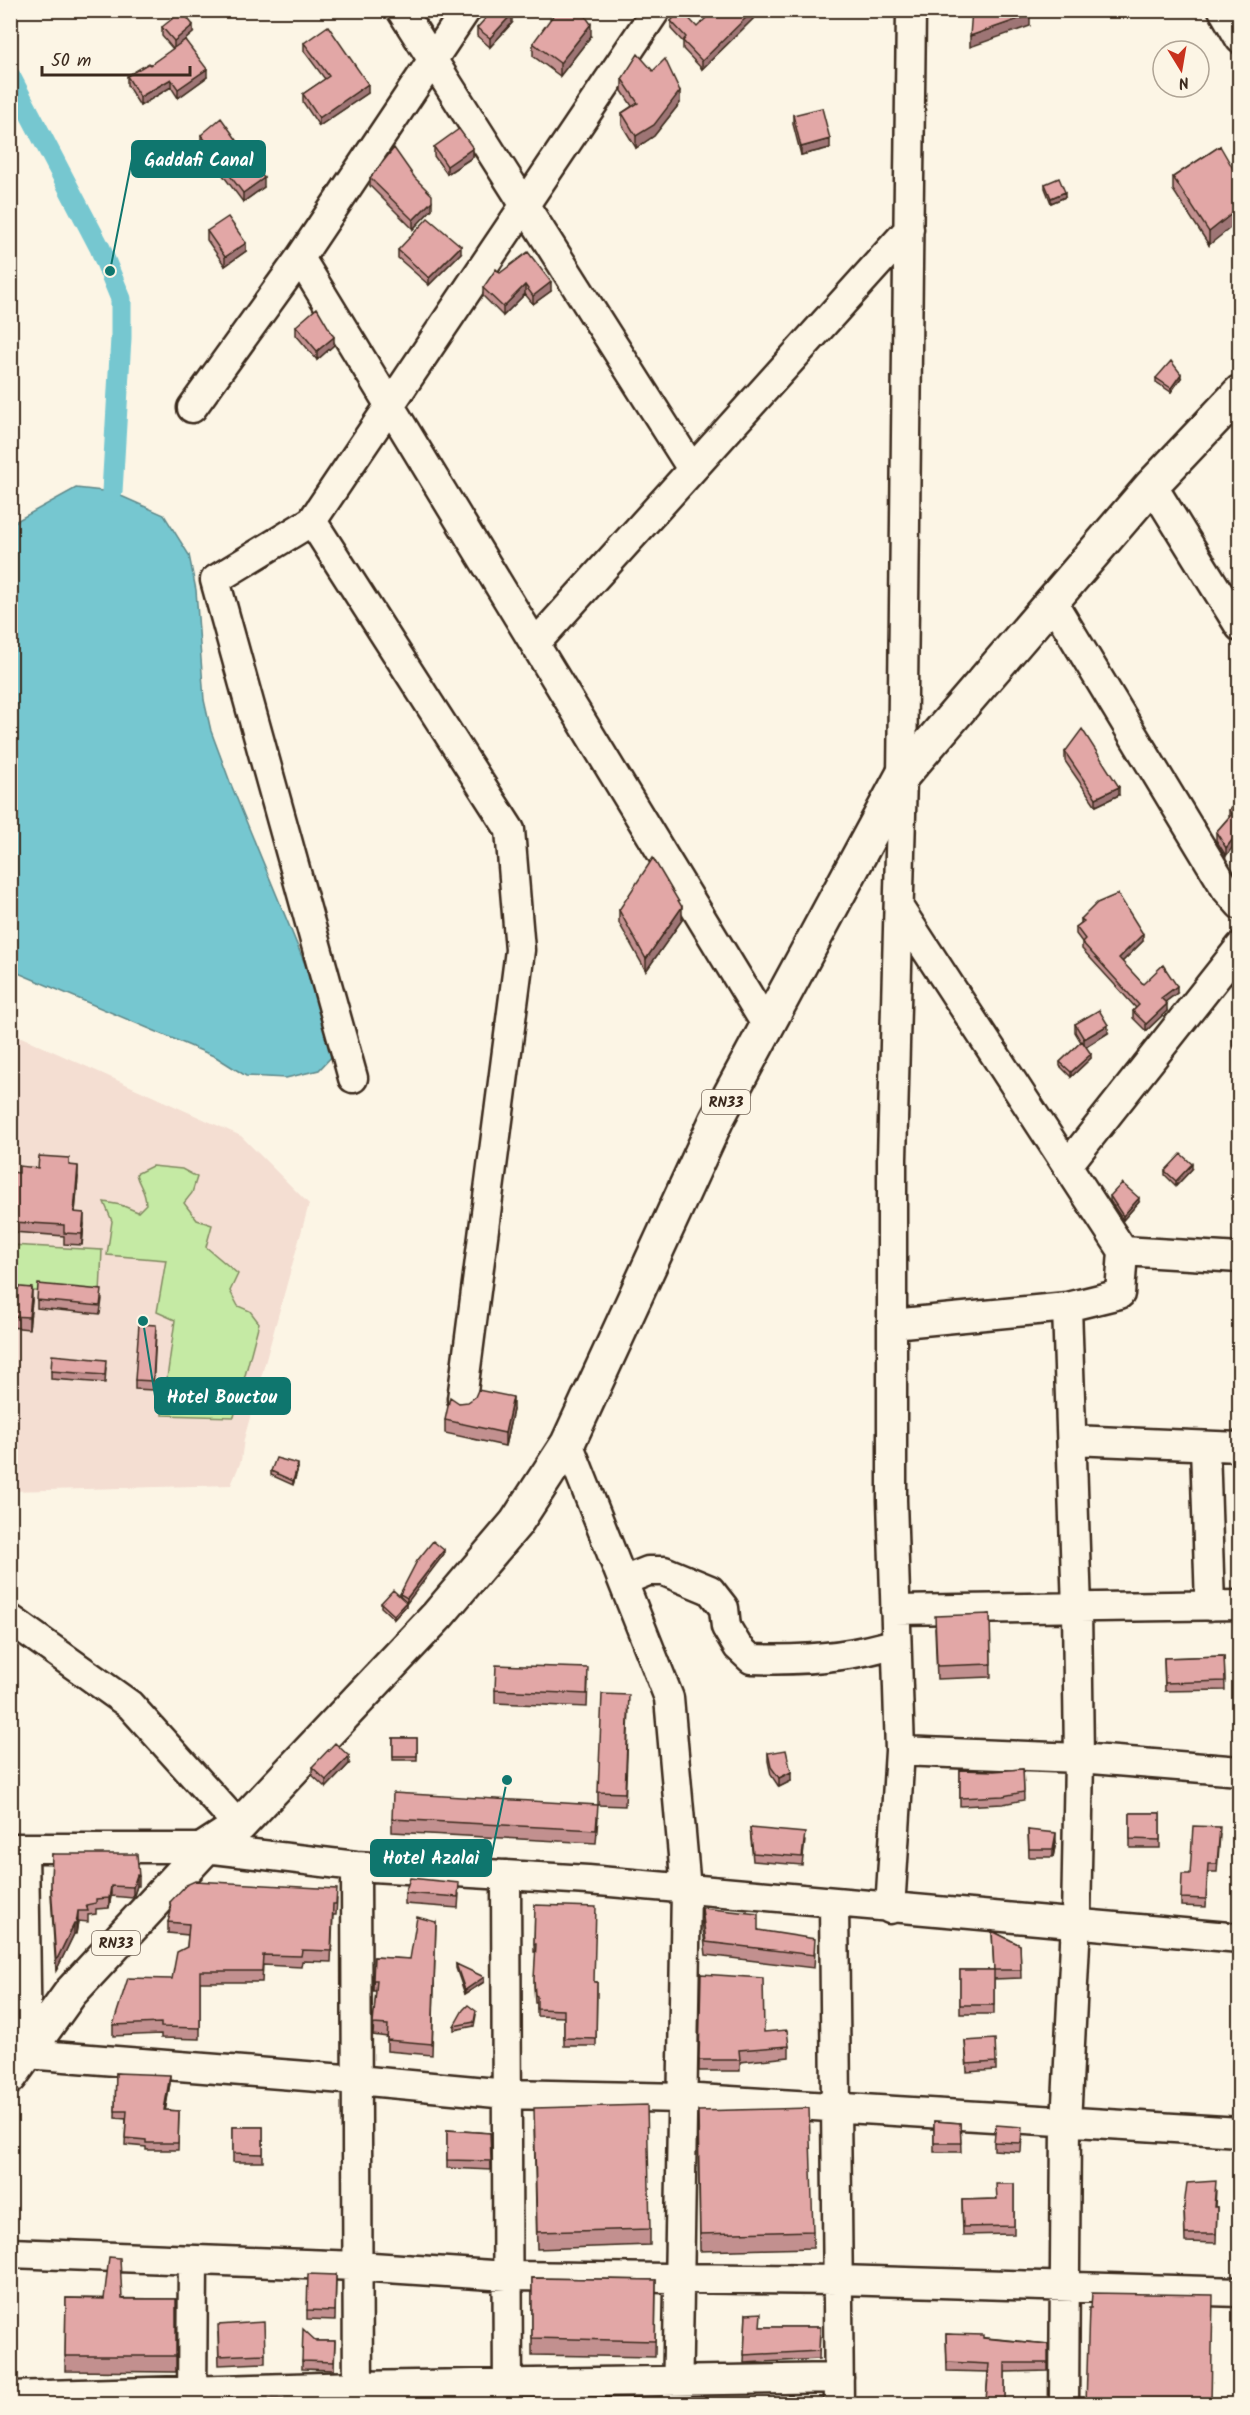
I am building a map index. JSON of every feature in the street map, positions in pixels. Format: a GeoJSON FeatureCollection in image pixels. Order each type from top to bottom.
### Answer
{"type":"FeatureCollection","features":[{"type":"Feature","properties":{"kind":"main road","name":"RN33"},"geometry":{"type":"LineString","coordinates":[[19,2065],[71,1992],[205,1848],[239,1826],[438,1616],[516,1523],[568,1443],[717,1119],[902,776],[1152,485],[1239,392]]}},
{"type":"Feature","properties":{"kind":"street"},"geometry":{"type":"LineString","coordinates":[[401,10],[693,469]]}},
{"type":"Feature","properties":{"kind":"street"},"geometry":{"type":"LineString","coordinates":[[192,408],[300,258],[466,10]]}},
{"type":"Feature","properties":{"kind":"street"},"geometry":{"type":"LineString","coordinates":[[353,1078],[215,580],[312,521],[656,10]]}},
{"type":"Feature","properties":{"kind":"street"},"geometry":{"type":"LineString","coordinates":[[890,1909],[900,1751],[892,1500],[892,1159],[902,776],[911,10]]}},
{"type":"Feature","properties":{"kind":"street"},"geometry":{"type":"LineString","coordinates":[[1223,10],[1239,39]]}},
{"type":"Feature","properties":{"kind":"street"},"geometry":{"type":"LineString","coordinates":[[535,644],[909,229]]}},
{"type":"Feature","properties":{"kind":"street"},"geometry":{"type":"LineString","coordinates":[[300,258],[767,1026]]}},
{"type":"Feature","properties":{"kind":"street"},"geometry":{"type":"LineString","coordinates":[[1152,485],[1239,627]]}},
{"type":"Feature","properties":{"kind":"street"},"geometry":{"type":"LineString","coordinates":[[312,521],[510,830],[520,950],[462,1399]]}},
{"type":"Feature","properties":{"kind":"street"},"geometry":{"type":"LineString","coordinates":[[1052,601],[1226,889],[1239,905]]}},
{"type":"Feature","properties":{"kind":"street"},"geometry":{"type":"LineString","coordinates":[[892,1324],[1067,1307],[1120,1294],[1123,1251],[899,908]]}},
{"type":"Feature","properties":{"kind":"street"},"geometry":{"type":"LineString","coordinates":[[1067,1166],[1239,947]]}},
{"type":"Feature","properties":{"kind":"street"},"geometry":{"type":"LineString","coordinates":[[1123,1251],[1239,1258]]}},
{"type":"Feature","properties":{"kind":"street"},"geometry":{"type":"LineString","coordinates":[[1064,2404],[1066,2123],[1076,1923],[1079,1758],[1077,1609],[1067,1307]]}},
{"type":"Feature","properties":{"kind":"street"},"geometry":{"type":"LineString","coordinates":[[1072,1440],[1239,1448]]}},
{"type":"Feature","properties":{"kind":"street"},"geometry":{"type":"LineString","coordinates":[[568,1443],[669,1698],[686,1890],[677,2393]]}},
{"type":"Feature","properties":{"kind":"street"},"geometry":{"type":"LineString","coordinates":[[1205,1446],[1210,1606]]}},
{"type":"Feature","properties":{"kind":"street"},"geometry":{"type":"LineString","coordinates":[[623,1581],[648,1571],[664,1570],[710,1590],[724,1608],[726,1627],[738,1647],[751,1659],[829,1658],[862,1653],[896,1643]]}},
{"type":"Feature","properties":{"kind":"street"},"geometry":{"type":"LineString","coordinates":[[895,1610],[1239,1605]]}},
{"type":"Feature","properties":{"kind":"street"},"geometry":{"type":"LineString","coordinates":[[10,1619],[130,1705],[239,1826]]}},
{"type":"Feature","properties":{"kind":"street"},"geometry":{"type":"LineString","coordinates":[[900,1751],[1079,1758],[1239,1771]]}},
{"type":"Feature","properties":{"kind":"street"},"geometry":{"type":"LineString","coordinates":[[1239,1938],[506,1875],[356,1866],[205,1848],[17,1848],[19,2065],[357,2080],[507,2094],[682,2098],[1239,2132]]}},
{"type":"Feature","properties":{"kind":"street"},"geometry":{"type":"LineString","coordinates":[[356,1866],[358,2395]]}},
{"type":"Feature","properties":{"kind":"street"},"geometry":{"type":"LineString","coordinates":[[506,1875],[508,2394]]}},
{"type":"Feature","properties":{"kind":"street"},"geometry":{"type":"LineString","coordinates":[[10,2396],[192,2398],[839,2391],[834,1903]]}},
{"type":"Feature","properties":{"kind":"street"},"geometry":{"type":"LineString","coordinates":[[10,2253],[357,2266],[507,2276],[838,2280],[1239,2292]]}},
{"type":"Feature","properties":{"kind":"street"},"geometry":{"type":"LineString","coordinates":[[192,2398],[193,2260]]}},
{"type":"Feature","properties":{"kind":"shaded area"},"geometry":{"type":"Polygon","coordinates":[[[10,1032],[241,1136],[309,1204],[244,1439],[241,1461],[231,1485],[11,1491],[10,1032]]]}},
{"type":"Feature","properties":{"kind":"green space"},"geometry":{"type":"Polygon","coordinates":[[[152,1166],[182,1169],[197,1177],[192,1193],[184,1203],[197,1220],[212,1225],[206,1247],[238,1274],[230,1291],[238,1306],[250,1311],[259,1323],[234,1417],[162,1415],[175,1320],[157,1312],[166,1260],[107,1255],[112,1221],[104,1202],[121,1205],[138,1212],[146,1204],[136,1174],[152,1166]]]}},
{"type":"Feature","properties":{"kind":"green space"},"geometry":{"type":"Polygon","coordinates":[[[10,1245],[102,1250],[100,1294],[11,1290],[10,1245]]]}},
{"type":"Feature","properties":{"kind":"water"},"geometry":{"type":"Polygon","coordinates":[[[76,488],[112,492],[164,515],[189,555],[196,590],[204,700],[211,731],[328,1020],[335,1053],[319,1070],[286,1078],[246,1076],[216,1057],[11,970],[11,524],[76,488]]]}},
{"type":"Feature","properties":{"kind":"building"},"geometry":{"type":"Polygon","coordinates":[[[493,10],[508,10],[512,14],[490,38],[477,28],[493,10]]]}},
{"type":"Feature","properties":{"kind":"building"},"geometry":{"type":"Polygon","coordinates":[[[557,10],[581,10],[591,24],[560,63],[533,43],[557,10]]]}},
{"type":"Feature","properties":{"kind":"building"},"geometry":{"type":"Polygon","coordinates":[[[681,10],[697,27],[714,10],[753,11],[702,61],[683,41],[686,37],[671,21],[681,10]]]}},
{"type":"Feature","properties":{"kind":"building"},"geometry":{"type":"Polygon","coordinates":[[[972,10],[1028,10],[1030,15],[970,36],[972,10]]]}},
{"type":"Feature","properties":{"kind":"building"},"geometry":{"type":"Polygon","coordinates":[[[182,11],[193,25],[174,41],[162,27],[182,11]]]}},
{"type":"Feature","properties":{"kind":"building"},"geometry":{"type":"Polygon","coordinates":[[[328,26],[368,84],[319,118],[303,94],[329,76],[304,43],[328,26]]]}},
{"type":"Feature","properties":{"kind":"building"},"geometry":{"type":"Polygon","coordinates":[[[185,40],[207,69],[178,89],[171,79],[140,97],[127,76],[149,63],[150,65],[185,40]]]}},
{"type":"Feature","properties":{"kind":"building"},"geometry":{"type":"Polygon","coordinates":[[[638,54],[653,71],[665,59],[680,91],[654,125],[636,136],[622,113],[638,103],[622,79],[638,54]]]}},
{"type":"Feature","properties":{"kind":"building"},"geometry":{"type":"Polygon","coordinates":[[[822,108],[830,139],[801,147],[793,115],[822,108]]]}},
{"type":"Feature","properties":{"kind":"building"},"geometry":{"type":"Polygon","coordinates":[[[221,118],[264,178],[243,193],[222,165],[225,164],[201,135],[221,118]]]}},
{"type":"Feature","properties":{"kind":"building"},"geometry":{"type":"Polygon","coordinates":[[[459,129],[473,148],[447,166],[434,147],[459,129]]]}},
{"type":"Feature","properties":{"kind":"building"},"geometry":{"type":"Polygon","coordinates":[[[1220,146],[1239,179],[1239,208],[1209,232],[1173,177],[1220,146]]]}},
{"type":"Feature","properties":{"kind":"building"},"geometry":{"type":"Polygon","coordinates":[[[394,148],[415,178],[432,195],[432,201],[413,220],[370,178],[394,148]]]}},
{"type":"Feature","properties":{"kind":"building"},"geometry":{"type":"Polygon","coordinates":[[[1059,178],[1065,192],[1051,198],[1045,184],[1059,178]]]}},
{"type":"Feature","properties":{"kind":"building"},"geometry":{"type":"Polygon","coordinates":[[[228,217],[246,243],[225,257],[207,231],[228,217]]]}},
{"type":"Feature","properties":{"kind":"building"},"geometry":{"type":"Polygon","coordinates":[[[428,218],[461,246],[429,278],[398,250],[428,218]]]}},
{"type":"Feature","properties":{"kind":"building"},"geometry":{"type":"Polygon","coordinates":[[[528,252],[551,282],[533,296],[525,285],[503,307],[483,288],[496,269],[500,273],[528,252]]]}},
{"type":"Feature","properties":{"kind":"building"},"geometry":{"type":"Polygon","coordinates":[[[317,308],[334,337],[317,351],[296,326],[317,308]]]}},
{"type":"Feature","properties":{"kind":"building"},"geometry":{"type":"Polygon","coordinates":[[[1171,361],[1181,374],[1171,388],[1156,378],[1171,361]]]}},
{"type":"Feature","properties":{"kind":"building"},"geometry":{"type":"Polygon","coordinates":[[[1082,729],[1119,787],[1096,798],[1065,752],[1082,729]]]}},
{"type":"Feature","properties":{"kind":"building"},"geometry":{"type":"Polygon","coordinates":[[[1239,757],[1239,770],[1233,761],[1239,757]]]}},
{"type":"Feature","properties":{"kind":"building"},"geometry":{"type":"Polygon","coordinates":[[[1239,801],[1239,831],[1226,848],[1216,832],[1232,814],[1229,810],[1239,801]]]}},
{"type":"Feature","properties":{"kind":"building"},"geometry":{"type":"Polygon","coordinates":[[[653,858],[682,907],[646,959],[619,910],[653,858]]]}},
{"type":"Feature","properties":{"kind":"building"},"geometry":{"type":"Polygon","coordinates":[[[1118,894],[1143,934],[1119,958],[1143,984],[1163,965],[1177,986],[1161,998],[1167,1004],[1146,1024],[1133,1011],[1139,1005],[1082,942],[1085,939],[1076,927],[1084,921],[1081,919],[1097,903],[1118,894]]]}},
{"type":"Feature","properties":{"kind":"building"},"geometry":{"type":"Polygon","coordinates":[[[1099,1010],[1108,1025],[1084,1039],[1075,1024],[1099,1010]]]}},
{"type":"Feature","properties":{"kind":"building"},"geometry":{"type":"Polygon","coordinates":[[[1239,1032],[1239,1045],[1233,1040],[1239,1032]]]}},
{"type":"Feature","properties":{"kind":"building"},"geometry":{"type":"Polygon","coordinates":[[[1082,1041],[1091,1054],[1071,1072],[1060,1062],[1082,1041]]]}},
{"type":"Feature","properties":{"kind":"building"},"geometry":{"type":"Polygon","coordinates":[[[1181,1154],[1192,1164],[1176,1181],[1165,1171],[1181,1154]]]}},
{"type":"Feature","properties":{"kind":"building"},"geometry":{"type":"Polygon","coordinates":[[[39,1156],[69,1158],[69,1165],[78,1166],[74,1212],[84,1213],[82,1234],[64,1233],[64,1225],[13,1222],[13,1216],[10,1216],[10,1172],[19,1173],[19,1166],[38,1168],[39,1156]]]}},
{"type":"Feature","properties":{"kind":"building"},"geometry":{"type":"Polygon","coordinates":[[[1122,1183],[1139,1198],[1123,1216],[1110,1196],[1122,1183]]]}},
{"type":"Feature","properties":{"kind":"building"},"geometry":{"type":"Polygon","coordinates":[[[38,1284],[102,1290],[100,1306],[37,1300],[38,1284]]]}},
{"type":"Feature","properties":{"kind":"building"},"geometry":{"type":"Polygon","coordinates":[[[10,1286],[32,1288],[29,1317],[10,1316],[10,1286]]]}},
{"type":"Feature","properties":{"kind":"building"},"geometry":{"type":"Polygon","coordinates":[[[139,1324],[156,1325],[153,1381],[135,1380],[139,1324]]]}},
{"type":"Feature","properties":{"kind":"building"},"geometry":{"type":"Polygon","coordinates":[[[52,1355],[106,1360],[105,1375],[51,1371],[52,1355]]]}},
{"type":"Feature","properties":{"kind":"building"},"geometry":{"type":"Polygon","coordinates":[[[478,1390],[513,1397],[505,1433],[445,1420],[450,1397],[459,1403],[468,1402],[475,1397],[478,1390]]]}},
{"type":"Feature","properties":{"kind":"building"},"geometry":{"type":"Polygon","coordinates":[[[276,1458],[298,1464],[293,1481],[271,1471],[276,1458]]]}},
{"type":"Feature","properties":{"kind":"building"},"geometry":{"type":"Polygon","coordinates":[[[433,1541],[444,1550],[407,1598],[400,1594],[417,1561],[433,1541]]]}},
{"type":"Feature","properties":{"kind":"building"},"geometry":{"type":"Polygon","coordinates":[[[393,1590],[406,1602],[394,1615],[381,1603],[393,1590]]]}},
{"type":"Feature","properties":{"kind":"building"},"geometry":{"type":"Polygon","coordinates":[[[990,1614],[991,1664],[937,1666],[935,1616],[990,1614]]]}},
{"type":"Feature","properties":{"kind":"building"},"geometry":{"type":"Polygon","coordinates":[[[1224,1656],[1225,1681],[1165,1683],[1164,1658],[1224,1656]]]}},
{"type":"Feature","properties":{"kind":"building"},"geometry":{"type":"Polygon","coordinates":[[[496,1665],[588,1668],[587,1694],[495,1690],[496,1665]]]}},
{"type":"Feature","properties":{"kind":"building"},"geometry":{"type":"Polygon","coordinates":[[[602,1694],[629,1695],[625,1793],[598,1792],[602,1694]]]}},
{"type":"Feature","properties":{"kind":"building"},"geometry":{"type":"Polygon","coordinates":[[[393,1738],[417,1738],[417,1756],[393,1756],[393,1738]]]}},
{"type":"Feature","properties":{"kind":"building"},"geometry":{"type":"Polygon","coordinates":[[[335,1743],[349,1756],[326,1780],[312,1767],[335,1743]]]}},
{"type":"Feature","properties":{"kind":"building"},"geometry":{"type":"Polygon","coordinates":[[[786,1750],[791,1772],[779,1778],[771,1767],[768,1753],[786,1750]]]}},
{"type":"Feature","properties":{"kind":"building"},"geometry":{"type":"Polygon","coordinates":[[[1023,1769],[1024,1792],[1003,1796],[960,1798],[960,1770],[1023,1769]]]}},
{"type":"Feature","properties":{"kind":"building"},"geometry":{"type":"Polygon","coordinates":[[[393,1793],[598,1805],[596,1830],[392,1819],[393,1793]]]}},
{"type":"Feature","properties":{"kind":"building"},"geometry":{"type":"Polygon","coordinates":[[[1130,1813],[1160,1813],[1160,1840],[1130,1839],[1130,1813]]]}},
{"type":"Feature","properties":{"kind":"building"},"geometry":{"type":"Polygon","coordinates":[[[1193,1826],[1220,1827],[1217,1864],[1208,1864],[1206,1899],[1181,1898],[1182,1874],[1190,1874],[1193,1826]]]}},
{"type":"Feature","properties":{"kind":"building"},"geometry":{"type":"Polygon","coordinates":[[[750,1828],[805,1833],[802,1857],[753,1853],[750,1828]]]}},
{"type":"Feature","properties":{"kind":"building"},"geometry":{"type":"Polygon","coordinates":[[[1028,1830],[1056,1833],[1053,1849],[1029,1849],[1028,1830]]]}},
{"type":"Feature","properties":{"kind":"building"},"geometry":{"type":"Polygon","coordinates":[[[52,1854],[137,1854],[139,1876],[137,1875],[133,1887],[111,1886],[109,1898],[96,1899],[96,1903],[86,1905],[88,1911],[78,1911],[76,1924],[56,1961],[51,1885],[52,1854]]]}},
{"type":"Feature","properties":{"kind":"building"},"geometry":{"type":"Polygon","coordinates":[[[410,1878],[459,1883],[458,1897],[405,1893],[410,1878]]]}},
{"type":"Feature","properties":{"kind":"building"},"geometry":{"type":"Polygon","coordinates":[[[195,1881],[337,1889],[336,1904],[333,1904],[331,1951],[302,1950],[301,1956],[263,1955],[262,1971],[200,1971],[200,2028],[161,2027],[161,2023],[113,2025],[128,1978],[172,1979],[177,1952],[187,1947],[189,1924],[168,1922],[171,1911],[170,1902],[186,1885],[195,1881]]]}},
{"type":"Feature","properties":{"kind":"building"},"geometry":{"type":"Polygon","coordinates":[[[535,1905],[596,1907],[594,1982],[597,1982],[596,2039],[564,2038],[564,2010],[537,2009],[534,1979],[535,1905]]]}},
{"type":"Feature","properties":{"kind":"building"},"geometry":{"type":"Polygon","coordinates":[[[702,1908],[758,1914],[758,1930],[815,1939],[814,1955],[706,1942],[702,1908]]]}},
{"type":"Feature","properties":{"kind":"building"},"geometry":{"type":"Polygon","coordinates":[[[417,1917],[436,1922],[432,2044],[387,2040],[388,2025],[373,2024],[377,1980],[373,1980],[374,1957],[410,1959],[417,1917]]]}},
{"type":"Feature","properties":{"kind":"building"},"geometry":{"type":"Polygon","coordinates":[[[992,1931],[1020,1945],[1021,1970],[994,1970],[992,1931]]]}},
{"type":"Feature","properties":{"kind":"building"},"geometry":{"type":"Polygon","coordinates":[[[456,1964],[484,1977],[465,1990],[456,1964]]]}},
{"type":"Feature","properties":{"kind":"building"},"geometry":{"type":"Polygon","coordinates":[[[960,1970],[994,1970],[994,2005],[960,2005],[960,1970]]]}},
{"type":"Feature","properties":{"kind":"building"},"geometry":{"type":"Polygon","coordinates":[[[701,1974],[763,1978],[764,2032],[787,2030],[789,2046],[739,2050],[740,2060],[699,2060],[701,1974]]]}},
{"type":"Feature","properties":{"kind":"building"},"geometry":{"type":"Polygon","coordinates":[[[468,2005],[476,2011],[474,2022],[454,2026],[463,2010],[468,2005]]]}},
{"type":"Feature","properties":{"kind":"building"},"geometry":{"type":"Polygon","coordinates":[[[995,2039],[996,2062],[967,2064],[965,2041],[995,2039]]]}},
{"type":"Feature","properties":{"kind":"building"},"geometry":{"type":"Polygon","coordinates":[[[116,2073],[170,2075],[164,2110],[179,2111],[178,2143],[146,2143],[146,2140],[125,2138],[127,2111],[115,2111],[116,2073]]]}},
{"type":"Feature","properties":{"kind":"building"},"geometry":{"type":"Polygon","coordinates":[[[647,2105],[650,2229],[537,2232],[534,2108],[647,2105]]]}},
{"type":"Feature","properties":{"kind":"building"},"geometry":{"type":"Polygon","coordinates":[[[809,2108],[813,2231],[700,2234],[698,2111],[809,2108]]]}},
{"type":"Feature","properties":{"kind":"building"},"geometry":{"type":"Polygon","coordinates":[[[934,2121],[960,2123],[961,2143],[934,2143],[934,2121]]]}},
{"type":"Feature","properties":{"kind":"building"},"geometry":{"type":"Polygon","coordinates":[[[996,2125],[1022,2127],[1021,2143],[994,2142],[996,2125]]]}},
{"type":"Feature","properties":{"kind":"building"},"geometry":{"type":"Polygon","coordinates":[[[233,2127],[263,2127],[263,2154],[233,2153],[233,2127]]]}},
{"type":"Feature","properties":{"kind":"building"},"geometry":{"type":"Polygon","coordinates":[[[447,2130],[490,2133],[491,2161],[447,2160],[447,2130]]]}},
{"type":"Feature","properties":{"kind":"building"},"geometry":{"type":"Polygon","coordinates":[[[1216,2181],[1214,2207],[1217,2207],[1216,2234],[1185,2234],[1184,2207],[1187,2183],[1216,2181]]]}},
{"type":"Feature","properties":{"kind":"building"},"geometry":{"type":"Polygon","coordinates":[[[996,2184],[1014,2184],[1014,2226],[963,2227],[962,2200],[997,2199],[996,2184]]]}},
{"type":"Feature","properties":{"kind":"building"},"geometry":{"type":"Polygon","coordinates":[[[109,2257],[120,2258],[122,2299],[176,2299],[176,2356],[65,2356],[66,2298],[104,2299],[109,2257]]]}},
{"type":"Feature","properties":{"kind":"building"},"geometry":{"type":"Polygon","coordinates":[[[308,2274],[336,2275],[335,2311],[307,2310],[308,2274]]]}},
{"type":"Feature","properties":{"kind":"building"},"geometry":{"type":"Polygon","coordinates":[[[532,2278],[656,2280],[655,2341],[532,2338],[532,2278]]]}},
{"type":"Feature","properties":{"kind":"building"},"geometry":{"type":"Polygon","coordinates":[[[1092,2293],[1213,2295],[1211,2404],[1086,2404],[1089,2308],[1091,2308],[1092,2293]]]}},
{"type":"Feature","properties":{"kind":"building"},"geometry":{"type":"Polygon","coordinates":[[[761,2313],[760,2327],[820,2327],[819,2351],[744,2355],[746,2314],[761,2313]]]}},
{"type":"Feature","properties":{"kind":"building"},"geometry":{"type":"Polygon","coordinates":[[[264,2322],[265,2354],[219,2356],[218,2325],[264,2322]]]}},
{"type":"Feature","properties":{"kind":"building"},"geometry":{"type":"Polygon","coordinates":[[[303,2329],[316,2341],[335,2341],[334,2362],[302,2361],[303,2329]]]}},
{"type":"Feature","properties":{"kind":"building"},"geometry":{"type":"Polygon","coordinates":[[[946,2334],[983,2335],[983,2338],[1048,2344],[1048,2363],[1005,2363],[1005,2401],[986,2401],[989,2364],[947,2362],[946,2334]]]}},
{"type":"Feature","properties":{"kind":"building"},"geometry":{"type":"Polygon","coordinates":[[[226,2398],[334,2399],[333,2404],[226,2404],[226,2398]]]}},
{"type":"Feature","properties":{"kind":"waterway"},"geometry":{"type":"LineString","coordinates":[[10,76],[100,248],[121,299],[121,338],[112,492]]}},
{"type":"Feature","properties":{"kind":"place","name":"Gaddafi Canal"},"geometry":{"type":"Point","coordinates":[110,271]}},
{"type":"Feature","properties":{"kind":"place","name":"Hotel Bouctou"},"geometry":{"type":"Point","coordinates":[143,1321]}},
{"type":"Feature","properties":{"kind":"place","name":"Hotel Azalai"},"geometry":{"type":"Point","coordinates":[507,1780]}}]}
